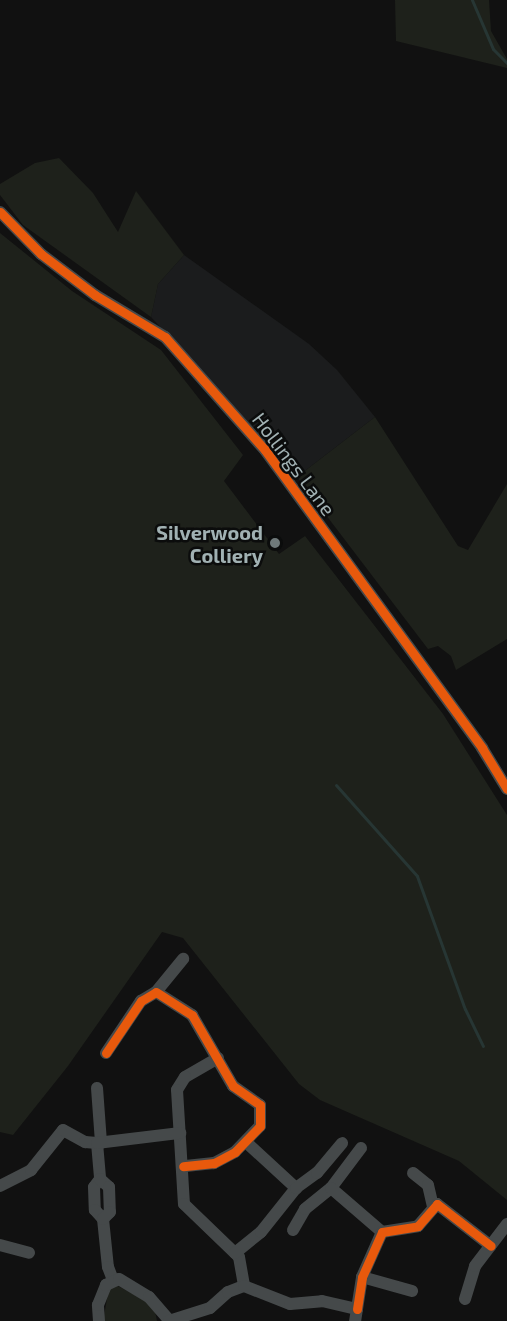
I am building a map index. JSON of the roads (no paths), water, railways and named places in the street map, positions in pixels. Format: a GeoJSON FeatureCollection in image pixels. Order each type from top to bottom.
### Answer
{"type":"FeatureCollection","features":[{"type":"Feature","properties":{"kind":"street","name":"Hollings Lane"},"geometry":{"type":"LineString","coordinates":[[0,212],[41,255],[95,295],[165,337],[216,394],[265,450],[482,747],[507,789]]}},
{"type":"Feature","properties":{"kind":"street"},"geometry":{"type":"LineString","coordinates":[[106,1053],[141,1001],[156,992],[183,959]]}},
{"type":"Feature","properties":{"kind":"street"},"geometry":{"type":"LineString","coordinates":[[156,992],[192,1015],[233,1086],[260,1105],[262,1122],[247,1143],[214,1163],[183,1166]]}},
{"type":"Feature","properties":{"kind":"street"},"geometry":{"type":"LineString","coordinates":[[218,1058],[179,1083],[186,1209],[235,1253],[240,1260],[244,1286]]}},
{"type":"Feature","properties":{"kind":"street"},"geometry":{"type":"LineString","coordinates":[[97,1088],[100,1179],[109,1187],[110,1212],[103,1219],[108,1267],[113,1280]]}},
{"type":"Feature","properties":{"kind":"street"},"geometry":{"type":"LineString","coordinates":[[0,1186],[31,1170],[60,1131],[66,1130],[85,1142],[99,1143],[180,1133]]}},
{"type":"Feature","properties":{"kind":"street"},"geometry":{"type":"LineString","coordinates":[[247,1143],[297,1188]]}},
{"type":"Feature","properties":{"kind":"street"},"geometry":{"type":"LineString","coordinates":[[235,1253],[261,1232],[297,1188],[317,1173],[342,1143]]}},
{"type":"Feature","properties":{"kind":"street"},"geometry":{"type":"LineString","coordinates":[[293,1230],[305,1209],[331,1188],[361,1148]]}},
{"type":"Feature","properties":{"kind":"street"},"geometry":{"type":"LineString","coordinates":[[412,1173],[428,1185],[434,1206]]}},
{"type":"Feature","properties":{"kind":"street"},"geometry":{"type":"LineString","coordinates":[[331,1188],[382,1233]]}},
{"type":"Feature","properties":{"kind":"street"},"geometry":{"type":"LineString","coordinates":[[382,1233],[418,1226],[434,1206],[442,1205],[491,1246]]}},
{"type":"Feature","properties":{"kind":"street"},"geometry":{"type":"LineString","coordinates":[[465,1299],[475,1266],[507,1224]]}},
{"type":"Feature","properties":{"kind":"street"},"geometry":{"type":"LineString","coordinates":[[113,1280],[124,1282],[149,1297],[170,1321],[210,1308],[228,1293],[244,1286],[290,1304],[322,1301],[356,1315],[362,1277],[382,1233]]}},
{"type":"Feature","properties":{"kind":"street"},"geometry":{"type":"LineString","coordinates":[[0,1245],[29,1253]]}},
{"type":"Feature","properties":{"kind":"street"},"geometry":{"type":"LineString","coordinates":[[362,1277],[412,1291]]}},
{"type":"Feature","properties":{"kind":"street"},"geometry":{"type":"LineString","coordinates":[[99,1321],[101,1296],[113,1280]]}},
{"type":"Feature","properties":{"kind":"waterway"},"geometry":{"type":"LineString","coordinates":[[472,0],[493,49],[507,63]]}},
{"type":"Feature","properties":{"kind":"waterway"},"geometry":{"type":"LineString","coordinates":[[336,785],[417,876],[465,1009],[483,1046]]}},
{"type":"Feature","properties":{"kind":"place","name":"Silverwood Colliery"},"geometry":{"type":"Point","coordinates":[275,543]}}]}
